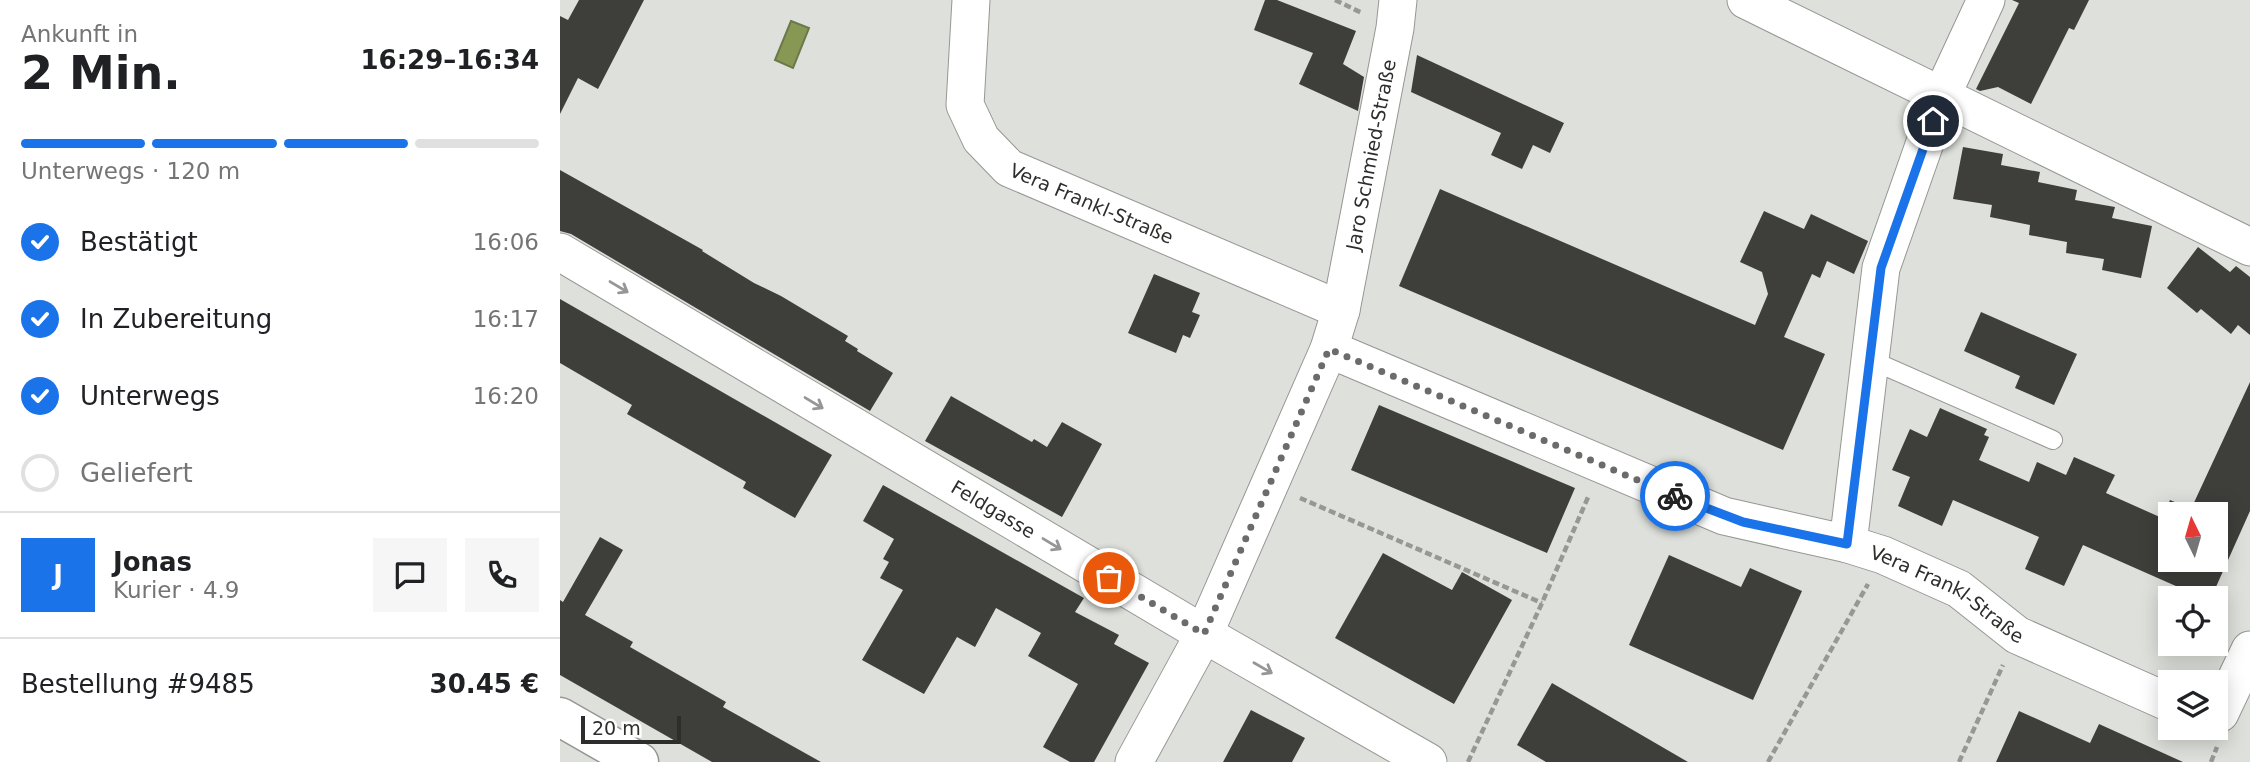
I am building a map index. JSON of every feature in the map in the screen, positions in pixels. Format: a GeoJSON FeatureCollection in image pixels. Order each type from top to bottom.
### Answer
{"type":"FeatureCollection","features":[{"type":"Feature","properties":{"kind":"street","name":"Vera Frankl-Straße"},"geometry":{"type":"LineString","coordinates":[[971,0],[965,104],[981,139],[1009,168],[1341,310]]}},
{"type":"Feature","properties":{"kind":"street","name":"Jaro Schmied-Straße"},"geometry":{"type":"LineString","coordinates":[[1134,762],[1204,634],[1329,349],[1341,310],[1395,28],[1398,0]]}},
{"type":"Feature","properties":{"kind":"street"},"geometry":{"type":"LineString","coordinates":[[1746,0],[2250,247]]}},
{"type":"Feature","properties":{"kind":"street"},"geometry":{"type":"LineString","coordinates":[[1847,544],[1881,268],[1941,97],[1986,0]]}},
{"type":"Feature","properties":{"kind":"street","name":"Feldgasse"},"geometry":{"type":"LineString","coordinates":[[560,252],[1204,634],[1428,762]]}},
{"type":"Feature","properties":{"kind":"street","name":"Vera Frankl-Straße"},"geometry":{"type":"LineString","coordinates":[[1329,349],[1601,466],[1734,519],[1847,544],[1883,555],[1959,589],[2017,635],[2158,698]]}},
{"type":"Feature","properties":{"kind":"street"},"geometry":{"type":"LineString","coordinates":[[2228,693],[2250,650]]}},
{"type":"Feature","properties":{"kind":"street"},"geometry":{"type":"LineString","coordinates":[[560,717],[639,762]]}},
{"type":"Feature","properties":{"kind":"lane"},"geometry":{"type":"LineString","coordinates":[[1871,360],[2053,440]]}},
{"type":"Feature","properties":{"kind":"path"},"geometry":{"type":"LineString","coordinates":[[1468,762],[1542,603],[1601,466]]}},
{"type":"Feature","properties":{"kind":"path"},"geometry":{"type":"LineString","coordinates":[[1270,485],[1542,603]]}},
{"type":"Feature","properties":{"kind":"path"},"geometry":{"type":"LineString","coordinates":[[1768,762],[1883,555]]}},
{"type":"Feature","properties":{"kind":"path"},"geometry":{"type":"LineString","coordinates":[[1959,762],[2017,635]]}},
{"type":"Feature","properties":{"kind":"shaded area"},"geometry":{"type":"Polygon","coordinates":[[[791,21],[809,28],[793,68],[775,60],[791,21]]]}},
{"type":"Feature","properties":{"kind":"building"},"geometry":{"type":"Polygon","coordinates":[[[579,0],[644,0],[598,89],[578,78],[560,114],[560,16],[568,20],[579,0]]]}},
{"type":"Feature","properties":{"kind":"building"},"geometry":{"type":"Polygon","coordinates":[[[1265,0],[1277,0],[1356,31],[1343,64],[1364,77],[1358,111],[1299,84],[1313,53],[1254,30],[1265,0]]]}},
{"type":"Feature","properties":{"kind":"building"},"geometry":{"type":"Polygon","coordinates":[[[2012,0],[2089,0],[2074,30],[2069,28],[2031,104],[1998,87],[1980,91],[1976,89],[2019,3],[2012,0]]]}},
{"type":"Feature","properties":{"kind":"building"},"geometry":{"type":"Polygon","coordinates":[[[1417,55],[1564,123],[1550,153],[1533,145],[1522,169],[1491,155],[1501,133],[1411,92],[1417,55]]]}},
{"type":"Feature","properties":{"kind":"building"},"geometry":{"type":"Polygon","coordinates":[[[1963,147],[2003,154],[2001,165],[2040,172],[2038,182],[2077,190],[2075,200],[2115,207],[2112,218],[2152,226],[2141,278],[2102,270],[2104,259],[2066,253],[2067,242],[2029,235],[2030,225],[1990,217],[1992,205],[1953,199],[1963,147]]]}},
{"type":"Feature","properties":{"kind":"building"},"geometry":{"type":"Polygon","coordinates":[[[560,170],[848,336],[845,341],[858,349],[857,351],[893,373],[870,411],[571,234],[560,231],[560,170]]]}},
{"type":"Feature","properties":{"kind":"building"},"geometry":{"type":"Polygon","coordinates":[[[1440,189],[1755,325],[1768,294],[1762,272],[1740,262],[1764,211],[1804,229],[1811,214],[1868,241],[1854,274],[1827,261],[1820,278],[1812,274],[1784,337],[1825,354],[1783,450],[1399,286],[1440,189]]]}},
{"type":"Feature","properties":{"kind":"building"},"geometry":{"type":"Polygon","coordinates":[[[2198,247],[2230,272],[2236,266],[2250,277],[2250,335],[2238,325],[2231,334],[2201,309],[2197,313],[2167,288],[2198,247]]]}},
{"type":"Feature","properties":{"kind":"building"},"geometry":{"type":"Polygon","coordinates":[[[1154,274],[1200,293],[1192,312],[1200,315],[1190,338],[1183,335],[1176,353],[1128,333],[1154,274]]]}},
{"type":"Feature","properties":{"kind":"building"},"geometry":{"type":"Polygon","coordinates":[[[560,299],[832,455],[795,518],[743,488],[746,482],[627,414],[632,405],[560,363],[560,299]]]}},
{"type":"Feature","properties":{"kind":"building"},"geometry":{"type":"Polygon","coordinates":[[[1981,312],[2077,354],[2054,405],[2015,388],[2020,376],[1964,351],[1981,312]]]}},
{"type":"Feature","properties":{"kind":"building"},"geometry":{"type":"Polygon","coordinates":[[[2250,382],[2250,511],[2228,560],[2228,502],[2194,502],[2250,382]]]}},
{"type":"Feature","properties":{"kind":"building"},"geometry":{"type":"Polygon","coordinates":[[[951,396],[1032,442],[1034,439],[1047,447],[1062,422],[1102,444],[1062,517],[925,441],[951,396]]]}},
{"type":"Feature","properties":{"kind":"building"},"geometry":{"type":"Polygon","coordinates":[[[1379,405],[1575,488],[1547,553],[1351,470],[1379,405]]]}},
{"type":"Feature","properties":{"kind":"building"},"geometry":{"type":"Polygon","coordinates":[[[1940,408],[1987,429],[1984,435],[1989,437],[1979,460],[2029,482],[2037,462],[2066,475],[2074,457],[2115,475],[2106,493],[2158,516],[2158,572],[2223,572],[2216,586],[2176,586],[2083,545],[2064,586],[2025,569],[2039,537],[1953,500],[1942,526],[1898,506],[1910,477],[1892,470],[1910,429],[1927,437],[1940,408]]]}},
{"type":"Feature","properties":{"kind":"building"},"geometry":{"type":"Polygon","coordinates":[[[883,485],[1084,598],[1075,612],[1119,635],[1114,644],[1149,663],[1094,762],[1070,762],[1043,747],[1078,684],[1028,656],[1041,633],[996,608],[975,647],[957,637],[924,694],[862,660],[903,590],[880,578],[889,562],[883,559],[894,539],[863,521],[883,485]]]}},
{"type":"Feature","properties":{"kind":"building"},"geometry":{"type":"Polygon","coordinates":[[[600,537],[623,550],[585,615],[633,642],[630,647],[726,702],[723,707],[821,762],[712,762],[560,675],[560,600],[563,602],[600,537]]]}},
{"type":"Feature","properties":{"kind":"building"},"geometry":{"type":"Polygon","coordinates":[[[1383,553],[1452,590],[1462,572],[1512,600],[1454,704],[1335,638],[1383,553]]]}},
{"type":"Feature","properties":{"kind":"building"},"geometry":{"type":"Polygon","coordinates":[[[1669,555],[1741,587],[1750,568],[1802,591],[1753,700],[1629,645],[1669,555]]]}},
{"type":"Feature","properties":{"kind":"building"},"geometry":{"type":"Polygon","coordinates":[[[1552,683],[1688,762],[1546,762],[1517,745],[1552,683]]]}},
{"type":"Feature","properties":{"kind":"building"},"geometry":{"type":"Polygon","coordinates":[[[1251,710],[1305,738],[1292,762],[1223,762],[1251,710]]]}},
{"type":"Feature","properties":{"kind":"building"},"geometry":{"type":"Polygon","coordinates":[[[2019,711],[2090,743],[2099,724],[2183,762],[1996,762],[2019,711]]]}},
{"type":"Feature","properties":{"kind":"way so far"},"geometry":{"type":"LineString","coordinates":[[1109,578],[1204,634],[1329,349],[1675,496]]}},
{"type":"Feature","properties":{"kind":"route"},"geometry":{"type":"LineString","coordinates":[[1675,496],[1743,522],[1847,544],[1881,268],[1933,121]]}}]}
